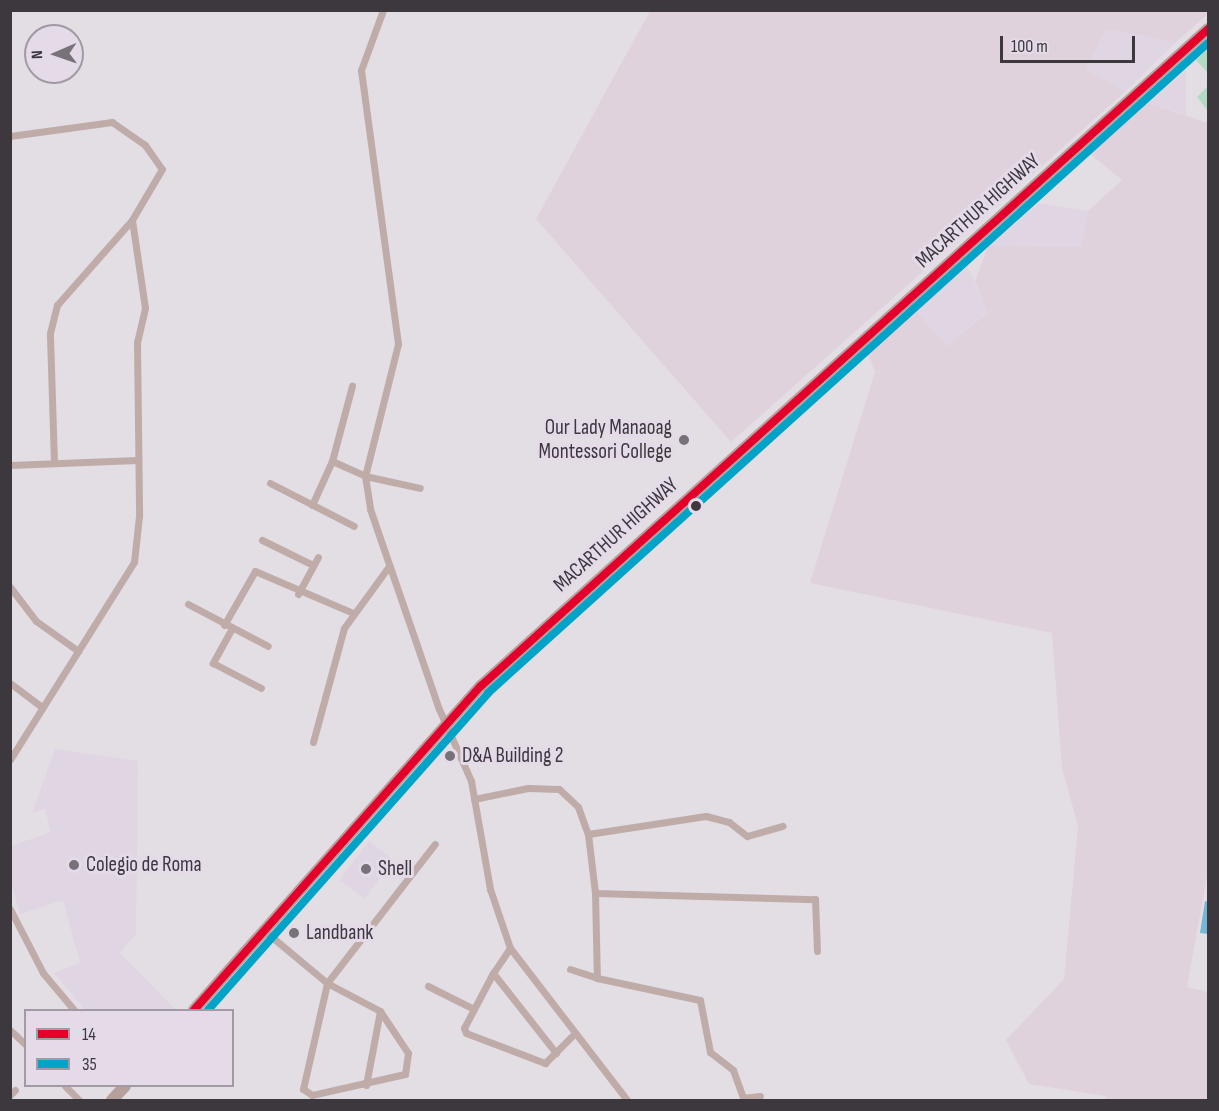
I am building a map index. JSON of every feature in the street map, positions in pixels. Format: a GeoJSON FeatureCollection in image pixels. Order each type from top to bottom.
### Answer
{"type":"FeatureCollection","features":[{"type":"Feature","properties":{"kind":"highway","name":"MACARTHUR HIGHWAY"},"geometry":{"type":"LineString","coordinates":[[196,1009],[267,933],[445,724],[644,535],[1209,29]]}},
{"type":"Feature","properties":{"kind":"highway"},"geometry":{"type":"LineString","coordinates":[[112,1101],[124,1087]]}},
{"type":"Feature","properties":{"kind":"street"},"geometry":{"type":"LineString","coordinates":[[383,10],[361,70],[398,344],[365,476],[389,566],[474,799],[490,889],[510,948],[627,1101]]}},
{"type":"Feature","properties":{"kind":"street"},"geometry":{"type":"LineString","coordinates":[[10,136],[104,121],[124,126],[162,169],[132,220],[57,305],[50,333],[54,463]]}},
{"type":"Feature","properties":{"kind":"street"},"geometry":{"type":"LineString","coordinates":[[10,760],[40,706],[135,562],[137,342],[145,308],[132,220]]}},
{"type":"Feature","properties":{"kind":"street"},"geometry":{"type":"LineString","coordinates":[[312,505],[332,461],[352,386]]}},
{"type":"Feature","properties":{"kind":"street"},"geometry":{"type":"LineString","coordinates":[[10,465],[137,460]]}},
{"type":"Feature","properties":{"kind":"street"},"geometry":{"type":"LineString","coordinates":[[332,461],[365,476],[420,488]]}},
{"type":"Feature","properties":{"kind":"street"},"geometry":{"type":"LineString","coordinates":[[270,483],[354,526]]}},
{"type":"Feature","properties":{"kind":"street"},"geometry":{"type":"LineString","coordinates":[[262,540],[313,565]]}},
{"type":"Feature","properties":{"kind":"street"},"geometry":{"type":"LineString","coordinates":[[297,594],[318,557]]}},
{"type":"Feature","properties":{"kind":"street"},"geometry":{"type":"LineString","coordinates":[[313,742],[339,642],[353,613],[389,566]]}},
{"type":"Feature","properties":{"kind":"street"},"geometry":{"type":"LineString","coordinates":[[224,625],[255,571],[297,594],[353,613]]}},
{"type":"Feature","properties":{"kind":"street"},"geometry":{"type":"LineString","coordinates":[[10,587],[36,621],[78,651]]}},
{"type":"Feature","properties":{"kind":"street"},"geometry":{"type":"LineString","coordinates":[[188,604],[231,630],[268,646]]}},
{"type":"Feature","properties":{"kind":"street"},"geometry":{"type":"LineString","coordinates":[[231,630],[213,663],[261,688]]}},
{"type":"Feature","properties":{"kind":"street"},"geometry":{"type":"LineString","coordinates":[[10,683],[40,706]]}},
{"type":"Feature","properties":{"kind":"street"},"geometry":{"type":"LineString","coordinates":[[474,799],[552,786],[578,807],[588,834],[595,892],[597,978]]}},
{"type":"Feature","properties":{"kind":"street"},"geometry":{"type":"LineString","coordinates":[[588,834],[706,816],[729,822],[747,836],[783,826]]}},
{"type":"Feature","properties":{"kind":"street"},"geometry":{"type":"LineString","coordinates":[[267,933],[327,983],[380,1011],[410,1064],[397,1078],[366,1085],[304,1093],[327,983],[435,844]]}},
{"type":"Feature","properties":{"kind":"street"},"geometry":{"type":"LineString","coordinates":[[595,892],[815,899],[817,951]]}},
{"type":"Feature","properties":{"kind":"street"},"geometry":{"type":"LineString","coordinates":[[10,909],[43,973],[72,1009]]}},
{"type":"Feature","properties":{"kind":"street"},"geometry":{"type":"LineString","coordinates":[[510,948],[493,973],[474,1009],[466,1034],[545,1063],[574,1034]]}},
{"type":"Feature","properties":{"kind":"street"},"geometry":{"type":"LineString","coordinates":[[570,969],[597,978],[700,1000],[710,1052],[733,1070],[743,1098],[760,1096]]}},
{"type":"Feature","properties":{"kind":"street"},"geometry":{"type":"LineString","coordinates":[[493,973],[556,1053]]}},
{"type":"Feature","properties":{"kind":"street"},"geometry":{"type":"LineString","coordinates":[[428,986],[474,1009]]}},
{"type":"Feature","properties":{"kind":"street"},"geometry":{"type":"LineString","coordinates":[[366,1085],[380,1011]]}},
{"type":"Feature","properties":{"kind":"street"},"geometry":{"type":"LineString","coordinates":[[10,1030],[24,1043]]}},
{"type":"Feature","properties":{"kind":"street"},"geometry":{"type":"LineString","coordinates":[[66,1087],[78,1101]]}},
{"type":"Feature","properties":{"kind":"shaded area"},"geometry":{"type":"Polygon","coordinates":[[[1208,10],[1208,14],[1176,42],[1106,29],[1086,70],[1126,91],[731,442],[536,219],[650,11],[1208,10]]]}},
{"type":"Feature","properties":{"kind":"shaded area"},"geometry":{"type":"Polygon","coordinates":[[[1106,29],[1176,42],[1126,91],[1086,70],[1106,29]]]}},
{"type":"Feature","properties":{"kind":"shaded area"},"geometry":{"type":"Polygon","coordinates":[[[1186,70],[1186,115],[1148,103],[1186,70]]]}},
{"type":"Feature","properties":{"kind":"shaded area"},"geometry":{"type":"Polygon","coordinates":[[[1148,103],[1208,123],[1208,870],[1187,987],[1208,992],[1208,1100],[1105,1100],[1106,1096],[1029,1084],[1006,1040],[1064,979],[1078,826],[1062,768],[1052,633],[810,583],[875,372],[868,354],[916,311],[947,346],[988,312],[975,281],[988,246],[1082,247],[1088,211],[1122,180],[1090,154],[1148,103]]]}},
{"type":"Feature","properties":{"kind":"shaded area"},"geometry":{"type":"Polygon","coordinates":[[[1039,203],[1088,211],[1082,247],[988,246],[1039,203]]]}},
{"type":"Feature","properties":{"kind":"shaded area"},"geometry":{"type":"Polygon","coordinates":[[[967,266],[988,311],[947,346],[916,311],[967,266]]]}},
{"type":"Feature","properties":{"kind":"shaded area","name":"Colegio de Roma"},"geometry":{"type":"Polygon","coordinates":[[[55,749],[138,761],[136,934],[120,953],[175,1009],[84,1009],[54,973],[80,963],[63,900],[20,914],[11,883],[11,846],[51,832],[45,809],[32,813],[55,749]]]}},
{"type":"Feature","properties":{"kind":"shaded area","name":"Shell"},"geometry":{"type":"Polygon","coordinates":[[[369,841],[394,860],[364,899],[340,880],[369,841]]]}},
{"type":"Feature","properties":{"kind":"green space"},"geometry":{"type":"Polygon","coordinates":[[[1208,49],[1208,73],[1196,60],[1208,49]]]}},
{"type":"Feature","properties":{"kind":"green space"},"geometry":{"type":"Polygon","coordinates":[[[1208,86],[1208,111],[1197,97],[1208,86]]]}},
{"type":"Feature","properties":{"kind":"water"},"geometry":{"type":"Polygon","coordinates":[[[1205,901],[1208,902],[1208,934],[1200,933],[1205,901]]]}},
{"type":"Feature","properties":{"kind":"transit line","name":"14"},"geometry":{"type":"LineString","coordinates":[[195,1009],[481,686],[1208,29]]}},
{"type":"Feature","properties":{"kind":"transit line","name":"35"},"geometry":{"type":"LineString","coordinates":[[209,1009],[488,693],[1208,43]]}},
{"type":"Feature","properties":{"kind":"place","name":"Our Lady Manaoag Montessori College"},"geometry":{"type":"Point","coordinates":[684,440]}},
{"type":"Feature","properties":{"kind":"place","name":"D&A Building 2"},"geometry":{"type":"Point","coordinates":[450,756]}},
{"type":"Feature","properties":{"kind":"place","name":"Colegio de Roma"},"geometry":{"type":"Point","coordinates":[74,865]}},
{"type":"Feature","properties":{"kind":"place","name":"Shell"},"geometry":{"type":"Point","coordinates":[366,869]}},
{"type":"Feature","properties":{"kind":"place","name":"Landbank"},"geometry":{"type":"Point","coordinates":[294,933]}}]}
